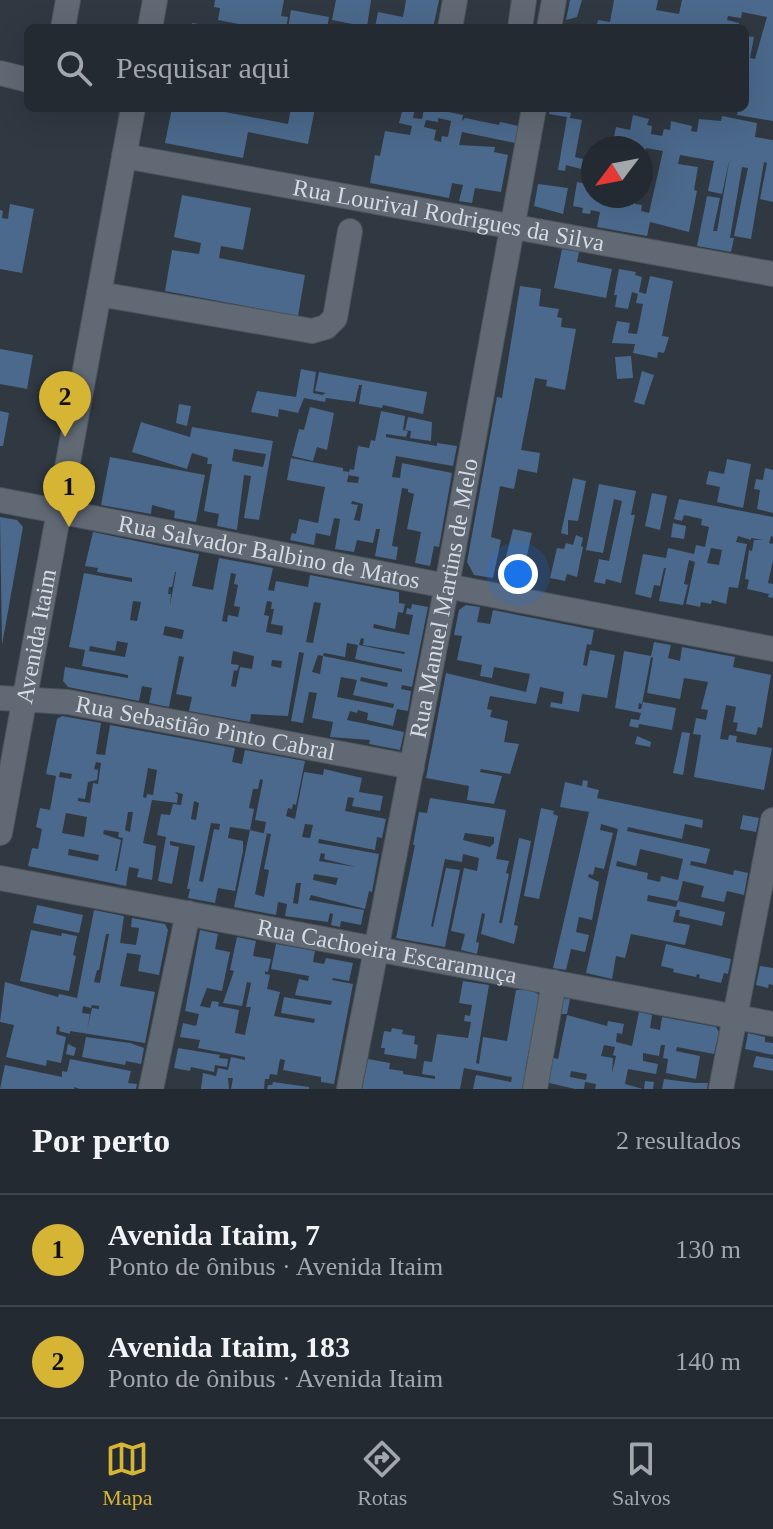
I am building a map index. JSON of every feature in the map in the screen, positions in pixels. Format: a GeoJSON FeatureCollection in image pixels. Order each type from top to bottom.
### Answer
{"type":"FeatureCollection","features":[{"type":"Feature","properties":{"kind":"street"},"geometry":{"type":"LineString","coordinates":[[64,24],[68,0]]}},
{"type":"Feature","properties":{"kind":"street"},"geometry":{"type":"LineString","coordinates":[[151,24],[155,0]]}},
{"type":"Feature","properties":{"kind":"street"},"geometry":{"type":"LineString","coordinates":[[451,24],[455,0]]}},
{"type":"Feature","properties":{"kind":"street"},"geometry":{"type":"LineString","coordinates":[[521,24],[524,0]]}},
{"type":"Feature","properties":{"kind":"street"},"geometry":{"type":"LineString","coordinates":[[550,24],[554,0]]}},
{"type":"Feature","properties":{"kind":"street"},"geometry":{"type":"LineString","coordinates":[[0,73],[24,79]]}},
{"type":"Feature","properties":{"kind":"street","name":"Avenida Itaim"},"geometry":{"type":"LineString","coordinates":[[0,833],[132,112]]}},
{"type":"Feature","properties":{"kind":"street","name":"Rua Manuel Martins de Melo"},"geometry":{"type":"LineString","coordinates":[[349,1089],[447,585],[533,112]]}},
{"type":"Feature","properties":{"kind":"street","name":"Rua Lourival Rodrigues da Silva"},"geometry":{"type":"LineString","coordinates":[[124,156],[773,274]]}},
{"type":"Feature","properties":{"kind":"street"},"geometry":{"type":"LineString","coordinates":[[99,294],[312,331],[326,327],[335,318],[350,231]]}},
{"type":"Feature","properties":{"kind":"street","name":"Rua Salvador Balbino de Matos"},"geometry":{"type":"LineString","coordinates":[[0,500],[773,649]]}},
{"type":"Feature","properties":{"kind":"street","name":"Rua Sebastião Pinto Cabral"},"geometry":{"type":"LineString","coordinates":[[0,698],[68,702],[412,767]]}},
{"type":"Feature","properties":{"kind":"street"},"geometry":{"type":"LineString","coordinates":[[721,1089],[773,820]]}},
{"type":"Feature","properties":{"kind":"street","name":"Rua Cachoeira Escaramuça"},"geometry":{"type":"LineString","coordinates":[[0,878],[773,1024]]}},
{"type":"Feature","properties":{"kind":"street"},"geometry":{"type":"LineString","coordinates":[[151,1089],[188,913]]}},
{"type":"Feature","properties":{"kind":"street"},"geometry":{"type":"LineString","coordinates":[[535,1089],[554,982]]}},
{"type":"Feature","properties":{"kind":"building"},"geometry":{"type":"Polygon","coordinates":[[[215,0],[284,0],[281,16],[288,17],[287,24],[238,24],[218,20],[220,8],[214,7],[215,0]]]}},
{"type":"Feature","properties":{"kind":"building"},"geometry":{"type":"Polygon","coordinates":[[[336,0],[371,0],[367,24],[332,20],[336,0]]]}},
{"type":"Feature","properties":{"kind":"building"},"geometry":{"type":"Polygon","coordinates":[[[406,0],[439,0],[434,24],[376,24],[378,12],[403,17],[406,0]]]}},
{"type":"Feature","properties":{"kind":"building"},"geometry":{"type":"Polygon","coordinates":[[[570,0],[582,0],[577,17],[566,20],[570,0]]]}},
{"type":"Feature","properties":{"kind":"building"},"geometry":{"type":"Polygon","coordinates":[[[614,0],[658,0],[656,10],[679,14],[682,0],[773,0],[773,121],[737,115],[738,112],[749,112],[749,36],[754,37],[750,58],[755,59],[767,17],[742,12],[741,18],[728,16],[727,20],[739,24],[597,24],[598,20],[610,22],[614,0]]]}},
{"type":"Feature","properties":{"kind":"building"},"geometry":{"type":"Polygon","coordinates":[[[291,10],[329,17],[328,24],[289,24],[291,10]]]}},
{"type":"Feature","properties":{"kind":"building"},"geometry":{"type":"Polygon","coordinates":[[[171,112],[225,112],[288,124],[290,112],[314,112],[308,144],[248,132],[243,158],[165,143],[171,112]]]}},
{"type":"Feature","properties":{"kind":"building"},"geometry":{"type":"Polygon","coordinates":[[[402,112],[414,112],[413,118],[422,119],[424,112],[448,112],[463,115],[462,121],[465,118],[519,126],[515,143],[462,132],[459,145],[495,147],[494,152],[508,155],[501,192],[475,188],[472,203],[459,201],[463,185],[452,183],[449,198],[370,183],[375,155],[380,156],[385,131],[410,135],[412,126],[399,123],[402,112]],[[438,118],[438,122],[426,120],[424,127],[436,130],[434,140],[441,142],[442,136],[448,137],[451,121],[438,118]]]}},
{"type":"Feature","properties":{"kind":"building"},"geometry":{"type":"Polygon","coordinates":[[[549,112],[571,113],[570,118],[582,120],[575,157],[581,158],[581,169],[566,165],[565,171],[558,170],[567,117],[549,112]]]}},
{"type":"Feature","properties":{"kind":"building"},"geometry":{"type":"Polygon","coordinates":[[[633,115],[649,119],[647,125],[652,126],[651,134],[662,136],[664,129],[670,130],[671,121],[692,126],[691,131],[697,132],[699,119],[721,121],[722,116],[757,123],[755,137],[773,140],[773,202],[760,199],[767,163],[764,162],[751,239],[734,236],[748,168],[742,167],[730,238],[734,238],[731,252],[697,246],[707,196],[720,198],[713,231],[717,231],[730,157],[722,194],[708,191],[714,161],[680,155],[678,164],[698,167],[689,232],[650,222],[647,236],[597,227],[600,212],[591,210],[590,214],[582,213],[583,208],[642,208],[641,211],[649,213],[653,208],[663,151],[653,149],[653,136],[614,136],[616,127],[630,130],[633,115]]]}},
{"type":"Feature","properties":{"kind":"building"},"geometry":{"type":"Polygon","coordinates":[[[577,182],[581,183],[581,208],[573,206],[577,182]]]}},
{"type":"Feature","properties":{"kind":"building"},"geometry":{"type":"Polygon","coordinates":[[[538,184],[568,188],[563,214],[534,206],[538,184]]]}},
{"type":"Feature","properties":{"kind":"building"},"geometry":{"type":"Polygon","coordinates":[[[182,195],[251,208],[243,250],[221,246],[219,258],[305,275],[298,316],[165,291],[172,250],[199,254],[201,243],[174,237],[182,195]]]}},
{"type":"Feature","properties":{"kind":"building"},"geometry":{"type":"Polygon","coordinates":[[[10,204],[34,209],[22,273],[0,269],[0,210],[3,211],[2,218],[8,219],[10,204]]]}},
{"type":"Feature","properties":{"kind":"building"},"geometry":{"type":"Polygon","coordinates":[[[562,249],[579,252],[577,262],[612,269],[606,298],[554,288],[562,249]]]}},
{"type":"Feature","properties":{"kind":"building"},"geometry":{"type":"Polygon","coordinates":[[[619,269],[636,272],[635,275],[642,277],[639,292],[646,294],[650,276],[673,281],[662,336],[669,337],[664,353],[658,352],[657,358],[633,353],[635,344],[612,343],[617,321],[630,323],[628,333],[637,334],[643,304],[636,303],[638,294],[632,292],[628,309],[615,307],[619,269]]]}},
{"type":"Feature","properties":{"kind":"building"},"geometry":{"type":"Polygon","coordinates":[[[520,286],[541,289],[539,306],[559,309],[557,317],[562,318],[561,327],[576,329],[565,390],[546,386],[547,380],[535,378],[521,450],[540,453],[537,473],[518,469],[514,489],[500,486],[491,537],[501,540],[493,578],[474,575],[467,562],[497,397],[502,398],[520,286]]]}},
{"type":"Feature","properties":{"kind":"building"},"geometry":{"type":"Polygon","coordinates":[[[0,349],[33,355],[27,389],[0,384],[0,349]]]}},
{"type":"Feature","properties":{"kind":"building"},"geometry":{"type":"Polygon","coordinates":[[[631,356],[633,378],[617,379],[615,357],[631,356]]]}},
{"type":"Feature","properties":{"kind":"building"},"geometry":{"type":"Polygon","coordinates":[[[301,369],[316,372],[313,393],[322,395],[326,393],[315,391],[319,372],[427,392],[423,414],[383,405],[382,408],[359,404],[362,385],[359,385],[355,402],[304,398],[298,413],[279,409],[278,417],[251,412],[257,391],[296,397],[301,369]]]}},
{"type":"Feature","properties":{"kind":"building"},"geometry":{"type":"Polygon","coordinates":[[[642,371],[654,375],[644,405],[634,402],[642,371]]]}},
{"type":"Feature","properties":{"kind":"building"},"geometry":{"type":"Polygon","coordinates":[[[179,404],[191,406],[187,426],[176,423],[179,404]]]}},
{"type":"Feature","properties":{"kind":"building"},"geometry":{"type":"Polygon","coordinates":[[[310,407],[334,413],[327,450],[317,447],[313,461],[292,456],[299,429],[304,430],[310,407]]]}},
{"type":"Feature","properties":{"kind":"building"},"geometry":{"type":"Polygon","coordinates":[[[0,411],[9,413],[3,446],[0,446],[0,411]]]}},
{"type":"Feature","properties":{"kind":"building"},"geometry":{"type":"Polygon","coordinates":[[[381,411],[405,416],[403,430],[408,431],[406,437],[386,434],[386,437],[437,446],[437,443],[457,446],[453,466],[396,456],[392,477],[400,478],[402,463],[452,473],[439,547],[434,546],[430,566],[415,563],[421,532],[407,529],[414,494],[408,489],[402,488],[392,546],[398,547],[396,560],[375,556],[380,529],[376,529],[373,543],[357,540],[354,552],[335,549],[340,519],[334,518],[330,536],[316,533],[314,545],[290,540],[292,533],[296,534],[299,519],[318,523],[325,487],[287,480],[291,458],[343,468],[343,471],[354,470],[358,446],[369,448],[371,440],[375,441],[381,411]],[[348,475],[347,482],[358,483],[359,477],[348,475]],[[352,501],[351,504],[358,505],[354,520],[360,521],[363,504],[352,501]]]}},
{"type":"Feature","properties":{"kind":"building"},"geometry":{"type":"Polygon","coordinates":[[[408,417],[432,422],[431,441],[410,438],[411,431],[405,430],[408,417]]]}},
{"type":"Feature","properties":{"kind":"building"},"geometry":{"type":"Polygon","coordinates":[[[141,422],[190,437],[192,427],[273,441],[259,520],[244,518],[251,476],[244,475],[237,530],[217,526],[219,514],[204,511],[212,464],[207,464],[208,458],[192,453],[187,469],[132,452],[141,422]],[[234,449],[232,461],[263,467],[266,454],[234,449]]]}},
{"type":"Feature","properties":{"kind":"building"},"geometry":{"type":"Polygon","coordinates":[[[110,457],[205,475],[196,522],[174,518],[175,511],[152,505],[151,514],[101,505],[110,457]]]}},
{"type":"Feature","properties":{"kind":"building"},"geometry":{"type":"Polygon","coordinates":[[[727,459],[751,464],[743,508],[717,502],[720,487],[706,484],[709,471],[724,474],[727,459]]]}},
{"type":"Feature","properties":{"kind":"building"},"geometry":{"type":"Polygon","coordinates":[[[765,468],[773,470],[773,513],[757,509],[760,490],[754,489],[756,479],[763,480],[765,468]]]}},
{"type":"Feature","properties":{"kind":"building"},"geometry":{"type":"Polygon","coordinates":[[[573,478],[586,481],[578,521],[568,520],[568,535],[561,533],[573,478]]]}},
{"type":"Feature","properties":{"kind":"building"},"geometry":{"type":"Polygon","coordinates":[[[599,484],[636,491],[631,515],[635,515],[621,583],[606,579],[605,584],[594,582],[599,559],[609,561],[622,501],[614,499],[603,553],[586,550],[599,484]]]}},
{"type":"Feature","properties":{"kind":"building"},"geometry":{"type":"Polygon","coordinates":[[[652,493],[667,496],[660,530],[645,526],[652,493]]]}},
{"type":"Feature","properties":{"kind":"building"},"geometry":{"type":"Polygon","coordinates":[[[679,499],[773,517],[773,537],[769,543],[773,544],[773,561],[768,583],[773,584],[773,598],[768,597],[769,594],[747,589],[749,580],[745,579],[749,550],[752,551],[754,540],[763,540],[738,536],[736,542],[747,544],[738,588],[729,587],[726,604],[712,600],[711,604],[701,602],[700,607],[686,604],[695,562],[689,560],[683,605],[659,601],[666,568],[660,586],[654,585],[651,598],[635,594],[643,554],[666,558],[668,548],[694,554],[696,545],[705,547],[709,527],[701,525],[702,519],[684,515],[682,521],[674,519],[679,499]],[[711,548],[707,563],[719,565],[722,550],[711,548]]]}},
{"type":"Feature","properties":{"kind":"building"},"geometry":{"type":"Polygon","coordinates":[[[0,517],[17,520],[23,527],[2,645],[0,517]]]}},
{"type":"Feature","properties":{"kind":"building"},"geometry":{"type":"Polygon","coordinates":[[[673,523],[686,526],[684,539],[671,537],[673,523]]]}},
{"type":"Feature","properties":{"kind":"building"},"geometry":{"type":"Polygon","coordinates":[[[513,529],[532,533],[524,569],[504,565],[513,529]]]}},
{"type":"Feature","properties":{"kind":"building"},"geometry":{"type":"Polygon","coordinates":[[[93,532],[199,554],[192,586],[213,590],[219,558],[273,568],[268,590],[274,591],[276,581],[308,587],[310,575],[399,592],[399,603],[405,604],[403,613],[398,612],[395,629],[374,624],[373,628],[409,635],[413,615],[406,614],[407,608],[411,609],[412,604],[428,607],[412,687],[402,685],[401,689],[411,691],[408,711],[397,709],[393,726],[367,720],[368,713],[358,710],[357,713],[350,711],[347,720],[404,732],[400,750],[369,744],[370,740],[330,737],[333,722],[312,718],[317,693],[309,692],[303,723],[291,721],[304,653],[299,652],[288,716],[251,714],[250,722],[189,711],[192,697],[176,694],[184,657],[179,656],[169,707],[149,703],[152,688],[142,686],[139,701],[68,687],[63,681],[65,667],[128,678],[128,675],[82,666],[85,650],[69,647],[84,573],[132,582],[132,578],[97,572],[98,568],[85,566],[93,532]],[[176,572],[172,587],[169,587],[170,606],[176,572]],[[231,573],[222,621],[227,622],[228,615],[238,617],[240,607],[234,606],[238,585],[234,584],[236,574],[231,573]],[[133,601],[130,620],[137,621],[141,602],[133,601]],[[267,601],[264,615],[269,616],[266,632],[282,635],[283,626],[271,624],[274,609],[271,609],[272,602],[267,601]],[[314,602],[306,642],[313,643],[321,603],[314,602]],[[165,626],[163,635],[182,639],[184,630],[165,626]],[[361,638],[359,645],[404,654],[363,645],[364,639],[361,638]],[[117,641],[115,651],[90,646],[89,651],[125,657],[128,643],[117,641]],[[347,643],[345,657],[324,653],[323,656],[402,672],[402,669],[355,659],[358,645],[347,643]],[[233,651],[231,664],[239,665],[237,671],[234,670],[231,686],[236,687],[240,667],[252,669],[254,656],[233,651]],[[318,655],[312,672],[320,674],[323,656],[318,655]],[[272,660],[271,666],[281,668],[282,661],[272,660]],[[341,677],[337,697],[393,708],[394,704],[353,695],[357,680],[341,677]],[[361,677],[360,681],[387,687],[388,683],[361,677]]]}},
{"type":"Feature","properties":{"kind":"building"},"geometry":{"type":"Polygon","coordinates":[[[576,535],[583,538],[577,577],[567,574],[565,581],[550,578],[557,548],[564,549],[566,543],[573,545],[576,535]]]}},
{"type":"Feature","properties":{"kind":"building"},"geometry":{"type":"Polygon","coordinates":[[[466,605],[480,607],[477,622],[490,624],[493,610],[594,630],[591,645],[587,644],[583,665],[587,666],[590,650],[615,655],[607,698],[582,694],[579,712],[550,707],[551,702],[562,704],[564,692],[540,687],[536,704],[490,696],[487,709],[492,710],[490,717],[508,721],[504,742],[519,744],[510,774],[481,769],[480,772],[502,776],[494,804],[467,800],[469,786],[426,778],[446,673],[526,692],[530,674],[494,667],[492,678],[480,676],[482,665],[457,660],[462,636],[454,635],[459,610],[466,605]]]}},
{"type":"Feature","properties":{"kind":"building"},"geometry":{"type":"Polygon","coordinates":[[[654,642],[671,645],[668,658],[680,661],[682,647],[735,657],[733,667],[771,675],[762,728],[758,727],[756,735],[736,731],[738,723],[733,722],[736,707],[726,705],[720,739],[737,736],[736,742],[772,748],[764,790],[694,777],[701,735],[693,734],[696,718],[706,720],[708,710],[701,709],[708,682],[684,678],[680,699],[647,693],[651,657],[642,704],[639,703],[638,709],[641,709],[643,702],[676,708],[672,730],[639,724],[638,728],[629,726],[631,719],[639,720],[641,713],[615,708],[624,651],[651,656],[654,642]]]}},
{"type":"Feature","properties":{"kind":"building"},"geometry":{"type":"Polygon","coordinates":[[[62,716],[101,723],[96,754],[105,755],[110,725],[235,748],[232,762],[242,764],[245,750],[305,761],[296,805],[288,808],[286,816],[295,819],[304,772],[323,775],[324,769],[362,778],[359,792],[383,796],[380,811],[352,806],[354,798],[348,797],[345,811],[386,819],[382,838],[377,837],[375,850],[319,839],[318,843],[379,854],[372,892],[369,891],[365,909],[311,895],[309,900],[364,910],[361,925],[341,921],[340,927],[331,925],[333,914],[330,913],[328,922],[285,916],[287,904],[278,902],[276,915],[234,907],[250,830],[230,827],[228,838],[243,841],[243,851],[235,891],[218,888],[215,903],[188,898],[195,846],[170,841],[170,845],[179,847],[172,884],[158,881],[166,837],[157,835],[161,814],[170,815],[173,804],[181,805],[183,794],[175,792],[178,795],[177,803],[152,800],[143,843],[156,846],[152,880],[137,877],[139,869],[129,867],[126,886],[28,866],[32,848],[38,849],[42,829],[36,827],[40,808],[50,810],[56,776],[46,774],[57,719],[62,716]],[[96,762],[97,780],[88,782],[85,799],[78,798],[78,801],[90,803],[93,783],[98,784],[101,763],[96,762]],[[148,768],[143,797],[146,798],[147,794],[153,795],[157,770],[148,768]],[[60,772],[59,777],[71,779],[72,774],[60,772]],[[260,779],[258,789],[253,789],[249,808],[254,809],[250,830],[264,833],[266,822],[255,820],[263,780],[260,779]],[[194,801],[191,819],[196,820],[199,803],[194,801]],[[128,812],[125,830],[130,832],[133,812],[128,812]],[[66,813],[62,833],[84,837],[87,817],[66,813]],[[211,823],[199,881],[203,882],[214,829],[219,830],[220,824],[211,823]],[[305,824],[302,837],[310,838],[313,825],[305,824]],[[104,830],[103,834],[121,840],[115,871],[123,838],[118,837],[119,832],[104,830]],[[267,833],[255,894],[264,897],[269,870],[264,869],[271,834],[267,833]],[[69,849],[68,855],[98,861],[99,855],[69,849]],[[321,853],[319,861],[356,867],[324,859],[325,854],[321,853]],[[314,874],[313,880],[336,885],[338,878],[314,874]],[[296,883],[293,903],[298,904],[301,883],[296,883]]]}},
{"type":"Feature","properties":{"kind":"building"},"geometry":{"type":"Polygon","coordinates":[[[682,732],[690,733],[683,775],[673,773],[682,732]]]}},
{"type":"Feature","properties":{"kind":"building"},"geometry":{"type":"Polygon","coordinates":[[[637,736],[651,742],[650,747],[635,744],[637,736]]]}},
{"type":"Feature","properties":{"kind":"building"},"geometry":{"type":"Polygon","coordinates":[[[583,780],[588,781],[587,787],[599,790],[597,798],[703,820],[702,828],[685,824],[682,839],[628,827],[627,831],[710,849],[706,864],[691,861],[690,865],[733,875],[734,870],[748,873],[744,895],[727,891],[724,902],[701,897],[704,886],[683,881],[678,901],[725,912],[722,926],[679,916],[680,910],[676,910],[673,922],[690,925],[685,945],[631,934],[625,958],[616,956],[612,979],[586,973],[618,829],[601,824],[600,830],[613,833],[604,869],[595,867],[593,875],[589,874],[588,877],[599,882],[592,920],[579,917],[576,932],[589,935],[585,952],[571,949],[566,970],[553,968],[589,812],[560,807],[565,782],[582,786],[583,780]],[[640,849],[636,866],[617,861],[616,866],[648,873],[647,879],[660,882],[661,876],[678,880],[683,859],[640,849]],[[648,895],[647,901],[676,907],[678,901],[648,895]]]}},
{"type":"Feature","properties":{"kind":"building"},"geometry":{"type":"Polygon","coordinates":[[[430,798],[506,810],[496,859],[509,861],[506,873],[509,874],[499,923],[502,923],[519,838],[531,841],[514,925],[518,926],[514,944],[481,934],[485,914],[482,913],[476,942],[479,943],[477,954],[461,950],[465,934],[451,931],[464,868],[477,871],[479,858],[463,854],[462,862],[445,859],[431,926],[446,868],[460,870],[445,947],[396,938],[419,812],[427,813],[430,798]],[[465,833],[463,840],[490,847],[494,837],[465,833]]]}},
{"type":"Feature","properties":{"kind":"building"},"geometry":{"type":"Polygon","coordinates":[[[541,808],[554,811],[553,814],[558,816],[539,899],[524,896],[541,808]]]}},
{"type":"Feature","properties":{"kind":"building"},"geometry":{"type":"Polygon","coordinates":[[[743,815],[759,818],[756,832],[740,829],[743,815]]]}},
{"type":"Feature","properties":{"kind":"building"},"geometry":{"type":"Polygon","coordinates":[[[37,905],[83,915],[79,933],[33,923],[37,905]]]}},
{"type":"Feature","properties":{"kind":"building"},"geometry":{"type":"Polygon","coordinates":[[[94,910],[124,916],[120,943],[136,945],[139,928],[131,927],[132,918],[165,924],[168,930],[159,975],[138,971],[141,955],[127,953],[120,986],[155,992],[145,1043],[70,1031],[70,1034],[59,1031],[60,1027],[57,1026],[56,1034],[66,1037],[61,1063],[47,1060],[46,1066],[6,1057],[14,1025],[0,1022],[5,982],[58,997],[59,994],[77,998],[94,910]],[[106,934],[94,982],[100,983],[109,934],[106,934]],[[92,1005],[91,1008],[83,1006],[82,1013],[90,1014],[87,1030],[92,1008],[99,1009],[99,1006],[92,1005]]]}},
{"type":"Feature","properties":{"kind":"building"},"geometry":{"type":"Polygon","coordinates":[[[31,930],[77,936],[69,991],[20,981],[31,930]]]}},
{"type":"Feature","properties":{"kind":"building"},"geometry":{"type":"Polygon","coordinates":[[[200,930],[218,934],[215,949],[230,952],[222,991],[207,988],[200,1006],[210,1008],[212,1001],[219,1002],[218,1006],[239,1010],[235,1033],[245,1035],[251,1007],[246,1007],[251,983],[247,982],[242,1006],[223,1003],[234,971],[230,970],[237,937],[256,941],[253,956],[271,959],[268,972],[265,971],[270,975],[267,989],[280,992],[274,1016],[314,1023],[315,1019],[281,1013],[284,997],[331,1005],[332,1001],[295,995],[299,979],[308,981],[309,976],[271,969],[276,944],[315,951],[313,962],[324,964],[326,958],[353,963],[349,981],[332,980],[353,984],[334,1084],[321,1082],[321,1077],[283,1070],[285,1060],[280,1059],[277,1075],[270,1074],[269,1079],[265,1079],[264,1089],[231,1089],[233,1078],[228,1078],[229,1089],[201,1089],[203,1073],[216,1076],[218,1068],[228,1070],[231,1057],[245,1060],[245,1057],[198,1048],[200,1040],[180,1037],[183,1023],[196,1026],[199,1014],[185,1011],[200,930]]]}},
{"type":"Feature","properties":{"kind":"building"},"geometry":{"type":"Polygon","coordinates":[[[666,944],[731,959],[728,974],[724,973],[721,983],[699,978],[697,974],[696,977],[673,972],[674,969],[661,966],[666,944]]]}},
{"type":"Feature","properties":{"kind":"building"},"geometry":{"type":"Polygon","coordinates":[[[760,966],[773,968],[773,985],[769,984],[768,988],[756,985],[760,966]]]}},
{"type":"Feature","properties":{"kind":"building"},"geometry":{"type":"Polygon","coordinates":[[[463,981],[489,985],[476,1063],[479,1064],[483,1037],[507,1041],[516,990],[531,990],[543,997],[534,1051],[529,1050],[525,1071],[530,1072],[528,1089],[473,1089],[476,1075],[511,1082],[512,1077],[464,1068],[460,1089],[362,1089],[368,1059],[390,1063],[389,1069],[403,1071],[403,1074],[435,1079],[435,1076],[422,1074],[424,1061],[432,1062],[437,1034],[468,1038],[471,1022],[464,1021],[465,1015],[470,1016],[472,1005],[459,1003],[463,981]]]}},
{"type":"Feature","properties":{"kind":"building"},"geometry":{"type":"Polygon","coordinates":[[[559,998],[570,999],[567,1014],[561,1014],[558,1030],[554,1029],[559,998]]]}},
{"type":"Feature","properties":{"kind":"building"},"geometry":{"type":"Polygon","coordinates":[[[639,1012],[652,1015],[650,1028],[660,1030],[662,1017],[716,1027],[719,1032],[714,1054],[677,1047],[676,1051],[700,1056],[696,1079],[666,1073],[668,1059],[663,1058],[665,1045],[661,1045],[659,1056],[643,1053],[643,1061],[658,1064],[656,1074],[628,1069],[625,1084],[643,1089],[595,1089],[596,1084],[585,1082],[584,1089],[575,1089],[545,1082],[549,1057],[558,1059],[567,1015],[607,1026],[608,1021],[624,1024],[622,1034],[617,1033],[616,1042],[632,1046],[639,1012]],[[604,1045],[601,1056],[613,1058],[612,1073],[615,1047],[604,1045]],[[571,1071],[570,1077],[586,1080],[587,1074],[571,1071]]]}},
{"type":"Feature","properties":{"kind":"building"},"geometry":{"type":"Polygon","coordinates":[[[392,1028],[415,1036],[414,1044],[418,1045],[416,1059],[384,1054],[385,1048],[381,1048],[384,1031],[391,1032],[392,1028]]]}},
{"type":"Feature","properties":{"kind":"building"},"geometry":{"type":"Polygon","coordinates":[[[748,1033],[765,1037],[765,1042],[773,1043],[773,1055],[745,1049],[748,1033]]]}},
{"type":"Feature","properties":{"kind":"building"},"geometry":{"type":"Polygon","coordinates":[[[86,1037],[144,1048],[141,1064],[126,1061],[125,1065],[82,1057],[86,1037]]]}},
{"type":"Feature","properties":{"kind":"building"},"geometry":{"type":"Polygon","coordinates":[[[68,1044],[76,1048],[74,1056],[66,1054],[68,1044]]]}},
{"type":"Feature","properties":{"kind":"building"},"geometry":{"type":"Polygon","coordinates":[[[178,1048],[220,1055],[219,1058],[228,1059],[227,1067],[215,1065],[214,1072],[191,1067],[190,1071],[174,1068],[178,1048]]]}},
{"type":"Feature","properties":{"kind":"building"},"geometry":{"type":"Polygon","coordinates":[[[756,1056],[773,1059],[773,1071],[753,1067],[756,1056]]]}},
{"type":"Feature","properties":{"kind":"building"},"geometry":{"type":"Polygon","coordinates":[[[70,1059],[131,1071],[128,1083],[137,1084],[136,1089],[0,1089],[5,1065],[62,1077],[62,1071],[67,1072],[70,1059]]]}},
{"type":"Feature","properties":{"kind":"building"},"geometry":{"type":"Polygon","coordinates":[[[664,1079],[708,1083],[707,1089],[662,1089],[664,1079]]]}},
{"type":"Feature","properties":{"kind":"building"},"geometry":{"type":"Polygon","coordinates":[[[645,1081],[654,1082],[653,1089],[644,1089],[645,1081]]]}},
{"type":"Feature","properties":{"kind":"building"},"geometry":{"type":"Polygon","coordinates":[[[273,1082],[309,1087],[309,1089],[267,1089],[273,1082]]]}},
{"type":"Feature","properties":{"kind":"place","name":"Avenida Itaim, 183"},"geometry":{"type":"Point","coordinates":[65,437]}},
{"type":"Feature","properties":{"kind":"place","name":"Avenida Itaim, 7"},"geometry":{"type":"Point","coordinates":[69,527]}}]}
